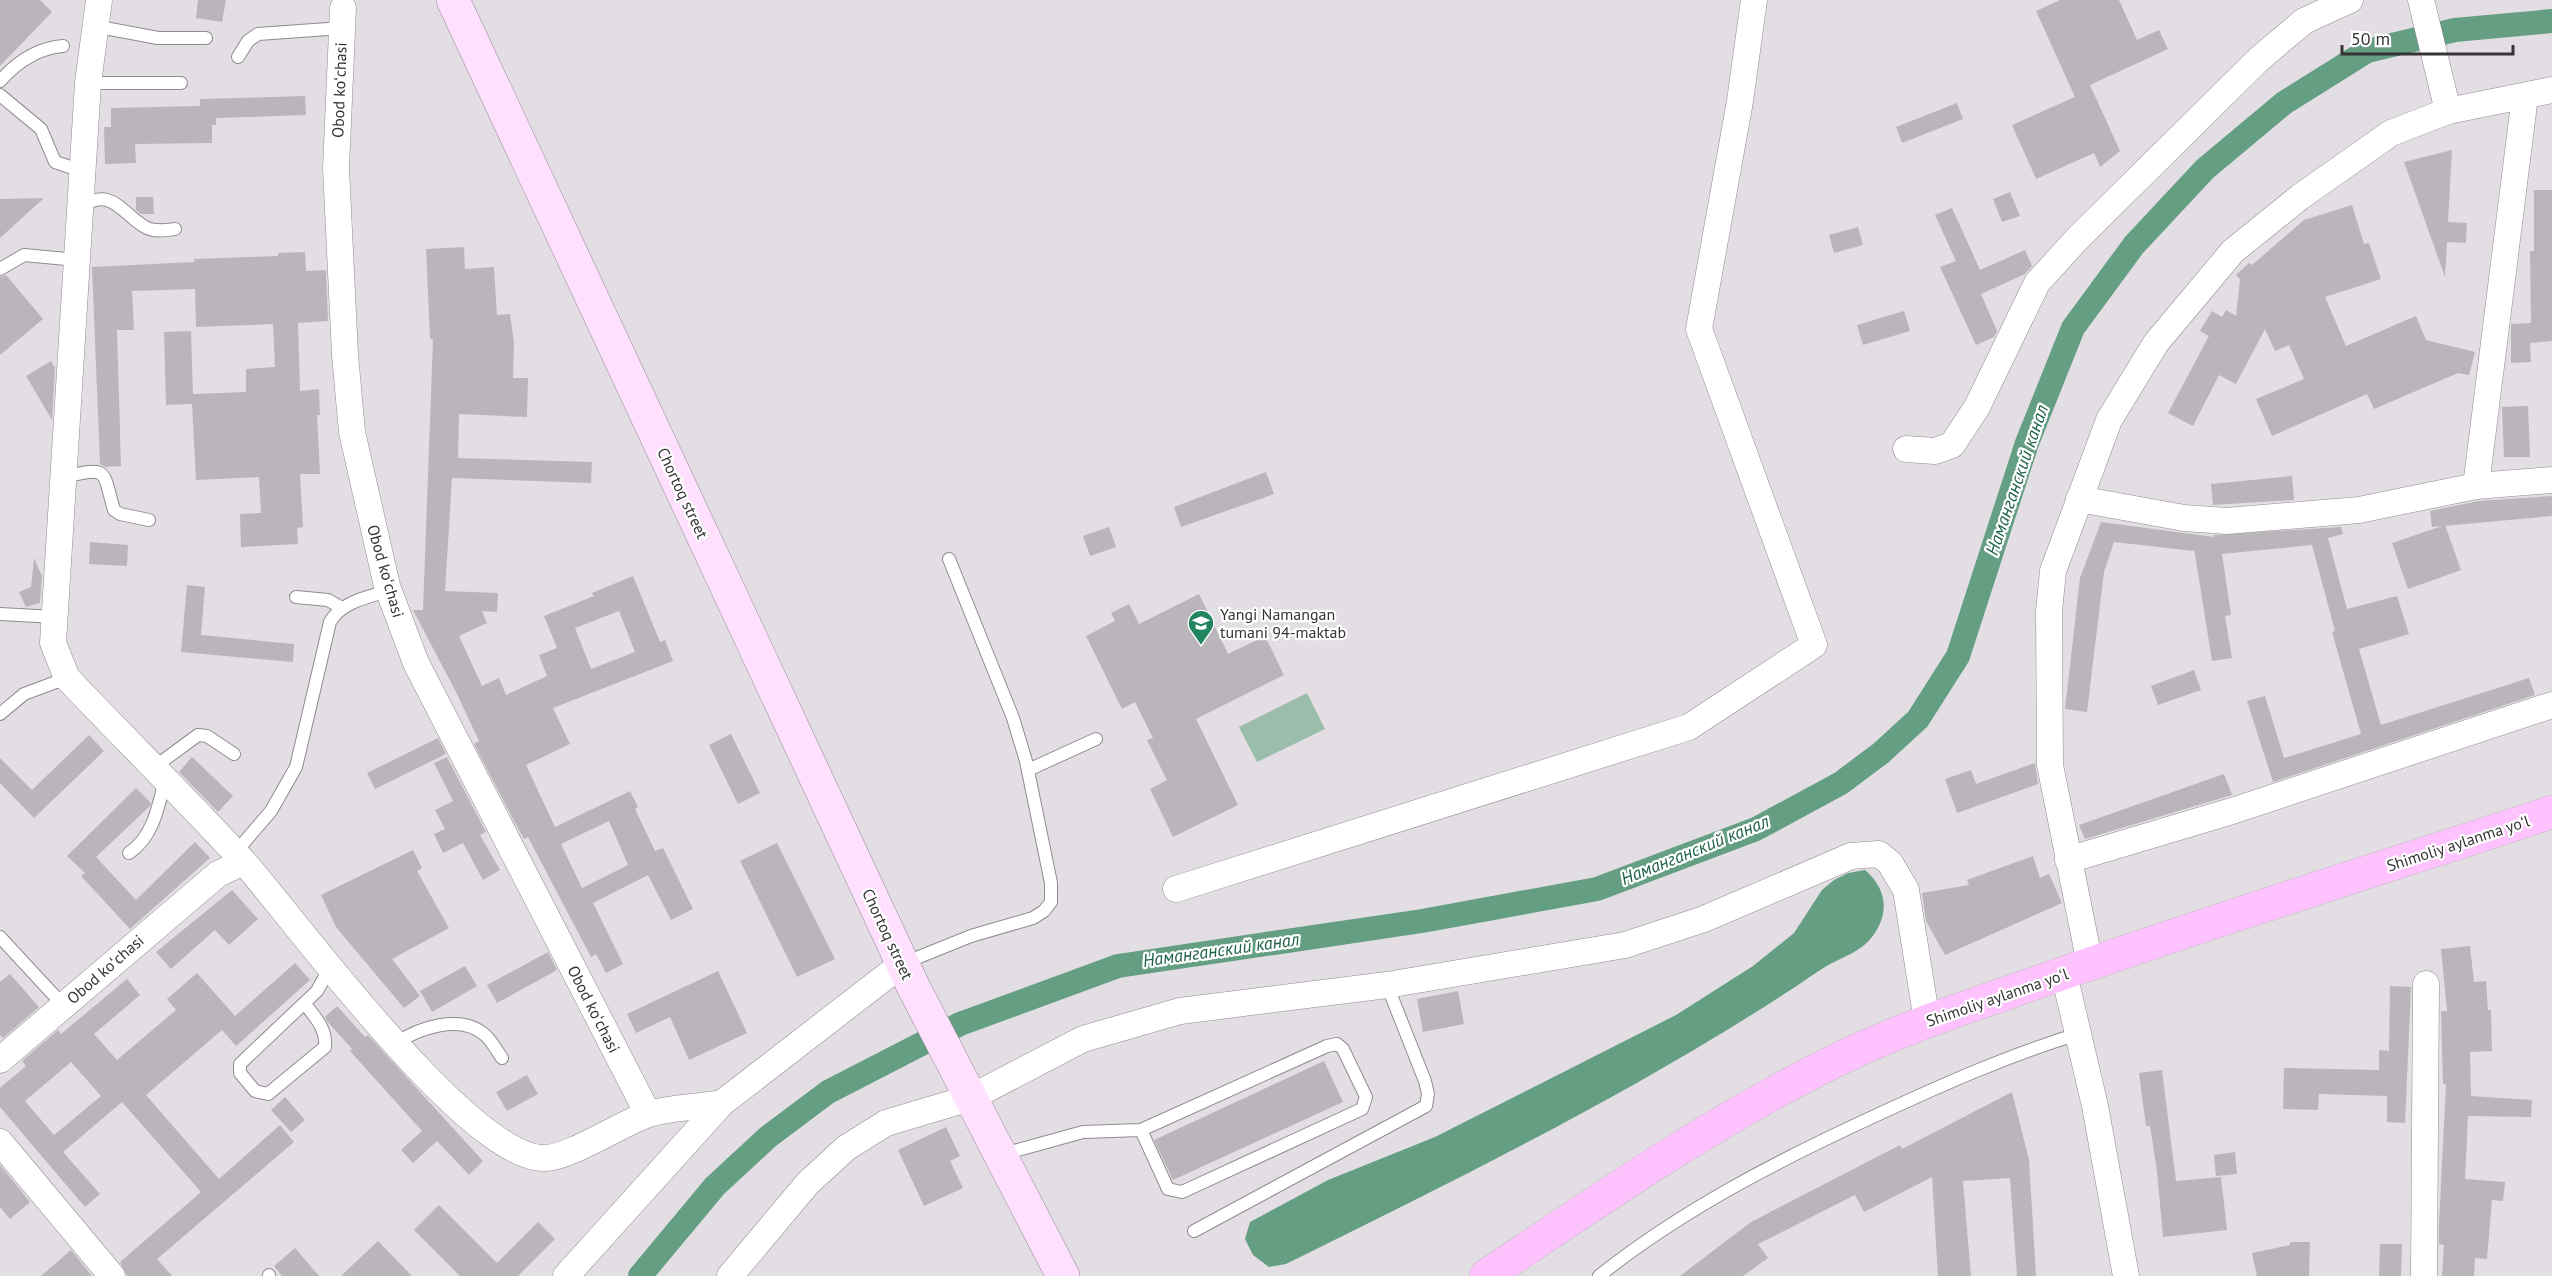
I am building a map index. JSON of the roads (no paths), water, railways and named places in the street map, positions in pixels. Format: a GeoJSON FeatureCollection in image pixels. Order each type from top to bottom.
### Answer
{"type":"FeatureCollection","features":[{"type":"Feature","properties":{"kind":"main road","name":"Chortoq street"},"geometry":{"type":"LineString","coordinates":[[453,0],[908,975],[999,1155],[1064,1276]]}},
{"type":"Feature","properties":{"kind":"main road","name":"Shimoliy aylanma yoʻl"},"geometry":{"type":"LineString","coordinates":[[1486,1276],[1579,1214],[1741,1112],[1832,1062],[1927,1021],[2077,969],[2552,813]]}},
{"type":"Feature","properties":{"kind":"street"},"geometry":{"type":"LineString","coordinates":[[99,0],[88,83],[56,617],[52,643],[67,678],[239,858],[395,1044],[467,1118],[516,1150],[546,1159],[648,1114],[722,1103]]}},
{"type":"Feature","properties":{"kind":"street"},"geometry":{"type":"LineString","coordinates":[[1176,889],[1689,727],[1814,645],[1699,329],[1740,100],[1754,0]]}},
{"type":"Feature","properties":{"kind":"street"},"geometry":{"type":"LineString","coordinates":[[1906,449],[1935,451],[1952,446],[1977,407],[2037,283],[2077,239],[2258,60],[2304,21],[2350,0]]}},
{"type":"Feature","properties":{"kind":"street"},"geometry":{"type":"LineString","coordinates":[[2421,0],[2446,103]]}},
{"type":"Feature","properties":{"kind":"street","name":"Obod koʻchasi"},"geometry":{"type":"LineString","coordinates":[[342,18],[336,168],[351,432],[388,591],[416,663],[648,1114]]}},
{"type":"Feature","properties":{"kind":"street"},"geometry":{"type":"LineString","coordinates":[[2126,1276],[2095,1106],[2078,1034],[2077,969],[2068,860],[2050,765],[2049,611],[2053,571],[2109,420],[2156,343],[2233,251],[2300,197],[2391,133],[2446,103],[2524,96],[2552,90]]}},
{"type":"Feature","properties":{"kind":"street"},"geometry":{"type":"LineString","coordinates":[[2476,486],[2524,96]]}},
{"type":"Feature","properties":{"kind":"street"},"geometry":{"type":"LineString","coordinates":[[2079,499],[2184,518],[2227,521],[2359,510],[2476,486],[2552,480]]}},
{"type":"Feature","properties":{"kind":"street"},"geometry":{"type":"LineString","coordinates":[[2068,860],[2232,811],[2552,705]]}},
{"type":"Feature","properties":{"kind":"street"},"geometry":{"type":"LineString","coordinates":[[730,1276],[808,1183],[846,1148],[886,1123],[967,1092],[1083,1039],[1180,1011],[1387,985],[1625,945],[1704,919],[1851,856],[1879,854],[1890,863],[1906,890],[1927,1021]]}},
{"type":"Feature","properties":{"kind":"street","name":"Obod koʻchasi"},"geometry":{"type":"LineString","coordinates":[[0,1060],[239,858]]}},
{"type":"Feature","properties":{"kind":"street"},"geometry":{"type":"LineString","coordinates":[[566,1276],[722,1103],[908,975]]}},
{"type":"Feature","properties":{"kind":"street"},"geometry":{"type":"LineString","coordinates":[[2424,1276],[2426,984]]}},
{"type":"Feature","properties":{"kind":"street"},"geometry":{"type":"LineString","coordinates":[[0,1142],[112,1276]]}},
{"type":"Feature","properties":{"kind":"lane"},"geometry":{"type":"LineString","coordinates":[[238,57],[248,41],[258,34],[342,18]]}},
{"type":"Feature","properties":{"kind":"lane"},"geometry":{"type":"LineString","coordinates":[[94,26],[158,38],[206,38]]}},
{"type":"Feature","properties":{"kind":"lane"},"geometry":{"type":"LineString","coordinates":[[0,81],[32,55],[51,47],[63,46]]}},
{"type":"Feature","properties":{"kind":"lane"},"geometry":{"type":"LineString","coordinates":[[88,83],[181,82]]}},
{"type":"Feature","properties":{"kind":"lane"},"geometry":{"type":"LineString","coordinates":[[0,95],[41,129],[55,162],[82,171]]}},
{"type":"Feature","properties":{"kind":"lane"},"geometry":{"type":"LineString","coordinates":[[80,208],[95,201],[107,201],[119,204],[146,228],[157,231],[175,229]]}},
{"type":"Feature","properties":{"kind":"lane"},"geometry":{"type":"LineString","coordinates":[[0,269],[24,255],[77,260]]}},
{"type":"Feature","properties":{"kind":"lane"},"geometry":{"type":"LineString","coordinates":[[64,477],[92,470],[100,472],[108,478],[114,510],[120,514],[149,520]]}},
{"type":"Feature","properties":{"kind":"lane"},"geometry":{"type":"LineString","coordinates":[[908,975],[971,936],[1033,918],[1044,911],[1051,902],[1051,883],[1028,771],[1012,718],[949,560]]}},
{"type":"Feature","properties":{"kind":"lane"},"geometry":{"type":"LineString","coordinates":[[239,858],[271,811],[296,767],[330,622],[342,608],[388,591]]}},
{"type":"Feature","properties":{"kind":"lane"},"geometry":{"type":"LineString","coordinates":[[296,597],[328,600],[342,608]]}},
{"type":"Feature","properties":{"kind":"lane"},"geometry":{"type":"LineString","coordinates":[[0,614],[56,617]]}},
{"type":"Feature","properties":{"kind":"lane"},"geometry":{"type":"LineString","coordinates":[[0,714],[24,694],[67,678]]}},
{"type":"Feature","properties":{"kind":"lane"},"geometry":{"type":"LineString","coordinates":[[129,853],[141,845],[151,831],[159,774],[198,735],[207,736],[234,754]]}},
{"type":"Feature","properties":{"kind":"lane"},"geometry":{"type":"LineString","coordinates":[[1028,771],[1096,739]]}},
{"type":"Feature","properties":{"kind":"lane"},"geometry":{"type":"LineString","coordinates":[[0,937],[63,1005]]}},
{"type":"Feature","properties":{"kind":"lane"},"geometry":{"type":"LineString","coordinates":[[305,1004],[321,1024],[326,1040],[325,1047],[268,1094],[255,1091],[240,1073],[240,1064],[318,991],[331,966]]}},
{"type":"Feature","properties":{"kind":"lane"},"geometry":{"type":"LineString","coordinates":[[1194,1231],[1426,1106],[1428,1094],[1425,1081],[1387,985]]}},
{"type":"Feature","properties":{"kind":"lane"},"geometry":{"type":"LineString","coordinates":[[395,1044],[420,1030],[448,1025],[466,1025],[484,1034],[502,1058]]}},
{"type":"Feature","properties":{"kind":"lane"},"geometry":{"type":"LineString","coordinates":[[1599,1276],[1700,1206],[1820,1141],[2014,1054],[2078,1034]]}},
{"type":"Feature","properties":{"kind":"lane"},"geometry":{"type":"LineString","coordinates":[[999,1155],[1083,1132],[1141,1130],[1327,1046],[1337,1044],[1343,1049],[1366,1097],[1362,1109],[1182,1192],[1168,1189],[1141,1130]]}},
{"type":"Feature","properties":{"kind":"waterway","name":"Наманганский канал"},"geometry":{"type":"LineString","coordinates":[[640,1276],[715,1186],[768,1137],[828,1092],[960,1024],[1118,966],[1422,921],[1597,889],[1756,829],[1841,783],[1881,753],[1918,719],[1958,656],[2027,443],[2073,328],[2134,245],[2205,169],[2284,103],[2367,51],[2455,30],[2552,21]]}},
{"type":"Feature","properties":{"kind":"place","name":"Yangi Namangan tumani 94-maktab"},"geometry":{"type":"Point","coordinates":[1201,646]}}]}
